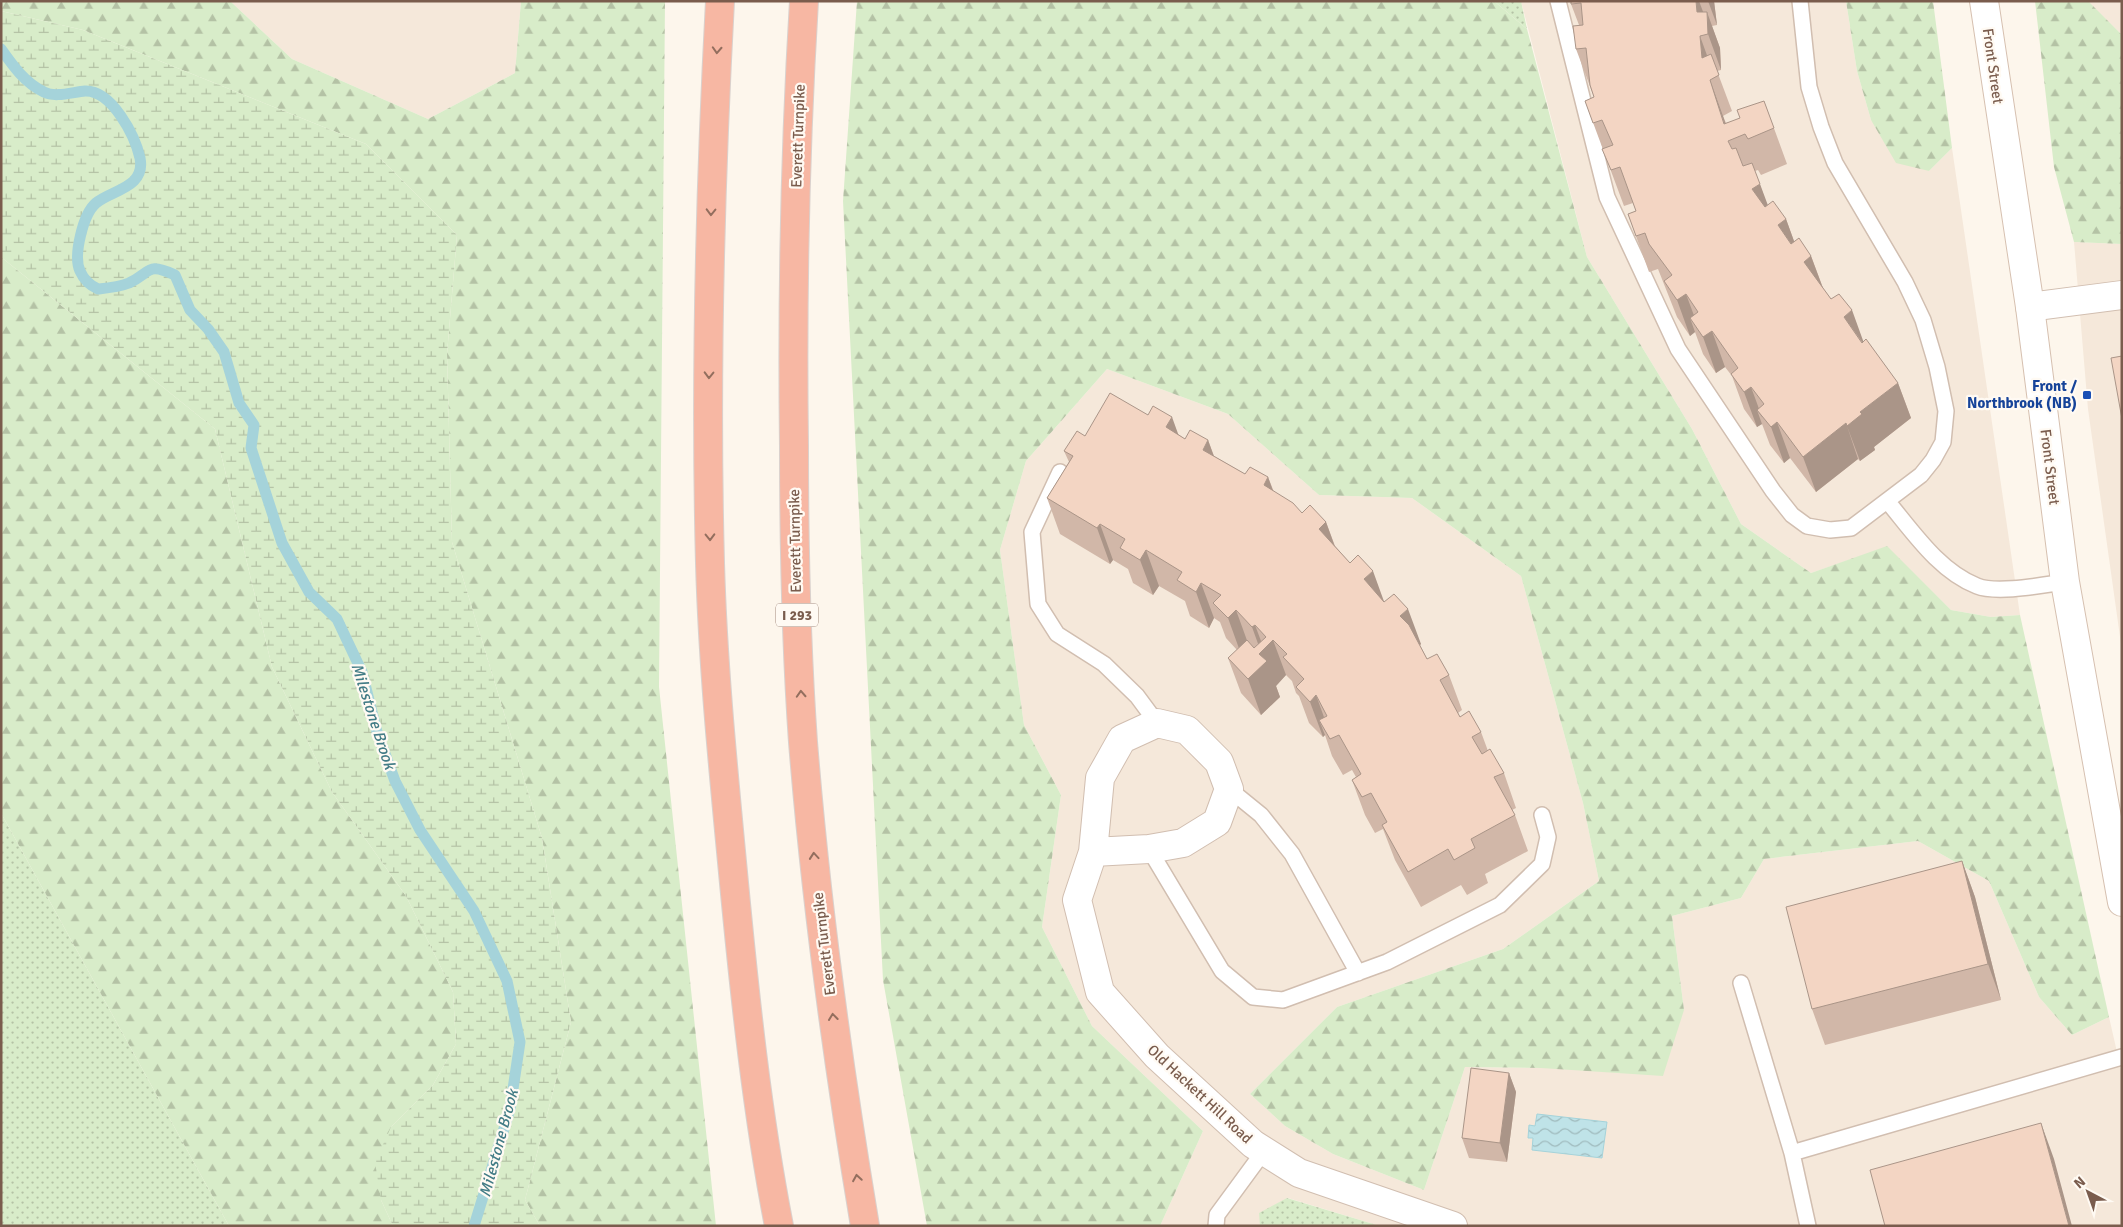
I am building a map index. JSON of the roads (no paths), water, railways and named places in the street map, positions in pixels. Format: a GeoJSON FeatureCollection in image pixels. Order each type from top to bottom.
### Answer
{"type":"FeatureCollection","features":[{"type":"Feature","properties":{"kind":"highway"},"geometry":{"type":"LineString","coordinates":[[720,1],[713,127],[708,389],[710,564],[720,741],[746,1005],[770,1180],[779,1226]]}},
{"type":"Feature","properties":{"kind":"highway","name":"Everett Turnpike"},"geometry":{"type":"LineString","coordinates":[[804,1],[792,300],[794,565],[801,692],[820,919],[843,1094],[865,1226]]}},
{"type":"Feature","properties":{"kind":"street","name":"Front Street"},"geometry":{"type":"LineString","coordinates":[[1984,1],[2030,307],[2065,582],[2122,902]]}},
{"type":"Feature","properties":{"kind":"street"},"geometry":{"type":"LineString","coordinates":[[2030,307],[2122,295]]}},
{"type":"Feature","properties":{"kind":"street"},"geometry":{"type":"LineString","coordinates":[[1093,852],[1149,849],[1182,843],[1217,822],[1229,789],[1219,762],[1187,730],[1157,723]]}},
{"type":"Feature","properties":{"kind":"street","name":"Old Hackett Hill Road"},"geometry":{"type":"LineString","coordinates":[[1157,723],[1122,739],[1100,778],[1093,852],[1076,900],[1100,992],[1157,1056],[1253,1144],[1299,1173],[1453,1226]]}},
{"type":"Feature","properties":{"kind":"lane"},"geometry":{"type":"LineString","coordinates":[[1558,1],[1607,197],[1678,349],[1773,491],[1792,515],[1807,526],[1830,530],[1851,528],[1888,502],[1921,475],[1933,460],[1943,442],[1946,411],[1937,367],[1923,320],[1905,282],[1836,163],[1821,127],[1809,87],[1800,1]]}},
{"type":"Feature","properties":{"kind":"lane"},"geometry":{"type":"LineString","coordinates":[[1060,472],[1032,532],[1038,604],[1057,634],[1104,664],[1137,696],[1157,723]]}},
{"type":"Feature","properties":{"kind":"lane"},"geometry":{"type":"LineString","coordinates":[[1888,502],[1931,553],[1952,572],[1978,587],[2016,589],[2065,582]]}},
{"type":"Feature","properties":{"kind":"lane"},"geometry":{"type":"LineString","coordinates":[[1229,789],[1261,815],[1292,854],[1358,973]]}},
{"type":"Feature","properties":{"kind":"lane"},"geometry":{"type":"LineString","coordinates":[[1149,849],[1222,971],[1253,997],[1283,1000],[1388,962],[1500,905],[1542,864],[1548,837],[1542,815]]}},
{"type":"Feature","properties":{"kind":"lane"},"geometry":{"type":"LineString","coordinates":[[1741,983],[1792,1153],[1808,1226]]}},
{"type":"Feature","properties":{"kind":"lane"},"geometry":{"type":"LineString","coordinates":[[1792,1153],[2122,1057]]}},
{"type":"Feature","properties":{"kind":"lane"},"geometry":{"type":"LineString","coordinates":[[1216,1226],[1217,1216],[1264,1151]]}},
{"type":"Feature","properties":{"kind":"water"},"geometry":{"type":"Polygon","coordinates":[[[1537,1114],[1607,1122],[1602,1158],[1532,1150],[1533,1138],[1528,1138],[1529,1125],[1535,1126],[1537,1114]]]}},
{"type":"Feature","properties":{"kind":"waterway","name":"Milestone Brook"},"geometry":{"type":"LineString","coordinates":[[1,49],[20,74],[37,88],[53,95],[85,91],[95,93],[113,106],[128,127],[140,158],[138,176],[126,187],[102,199],[91,208],[80,236],[78,256],[80,271],[87,282],[98,289],[129,283],[154,269],[175,275],[190,310],[208,329],[224,352],[239,403],[254,425],[251,448],[282,543],[309,592],[337,619],[362,672],[377,732],[395,781],[420,830],[474,911],[507,981],[520,1042],[510,1109],[474,1226]]}},
{"type":"Feature","properties":{"kind":"place","name":"Front / Northbrook (NB)"},"geometry":{"type":"Point","coordinates":[2087,395]}}]}
